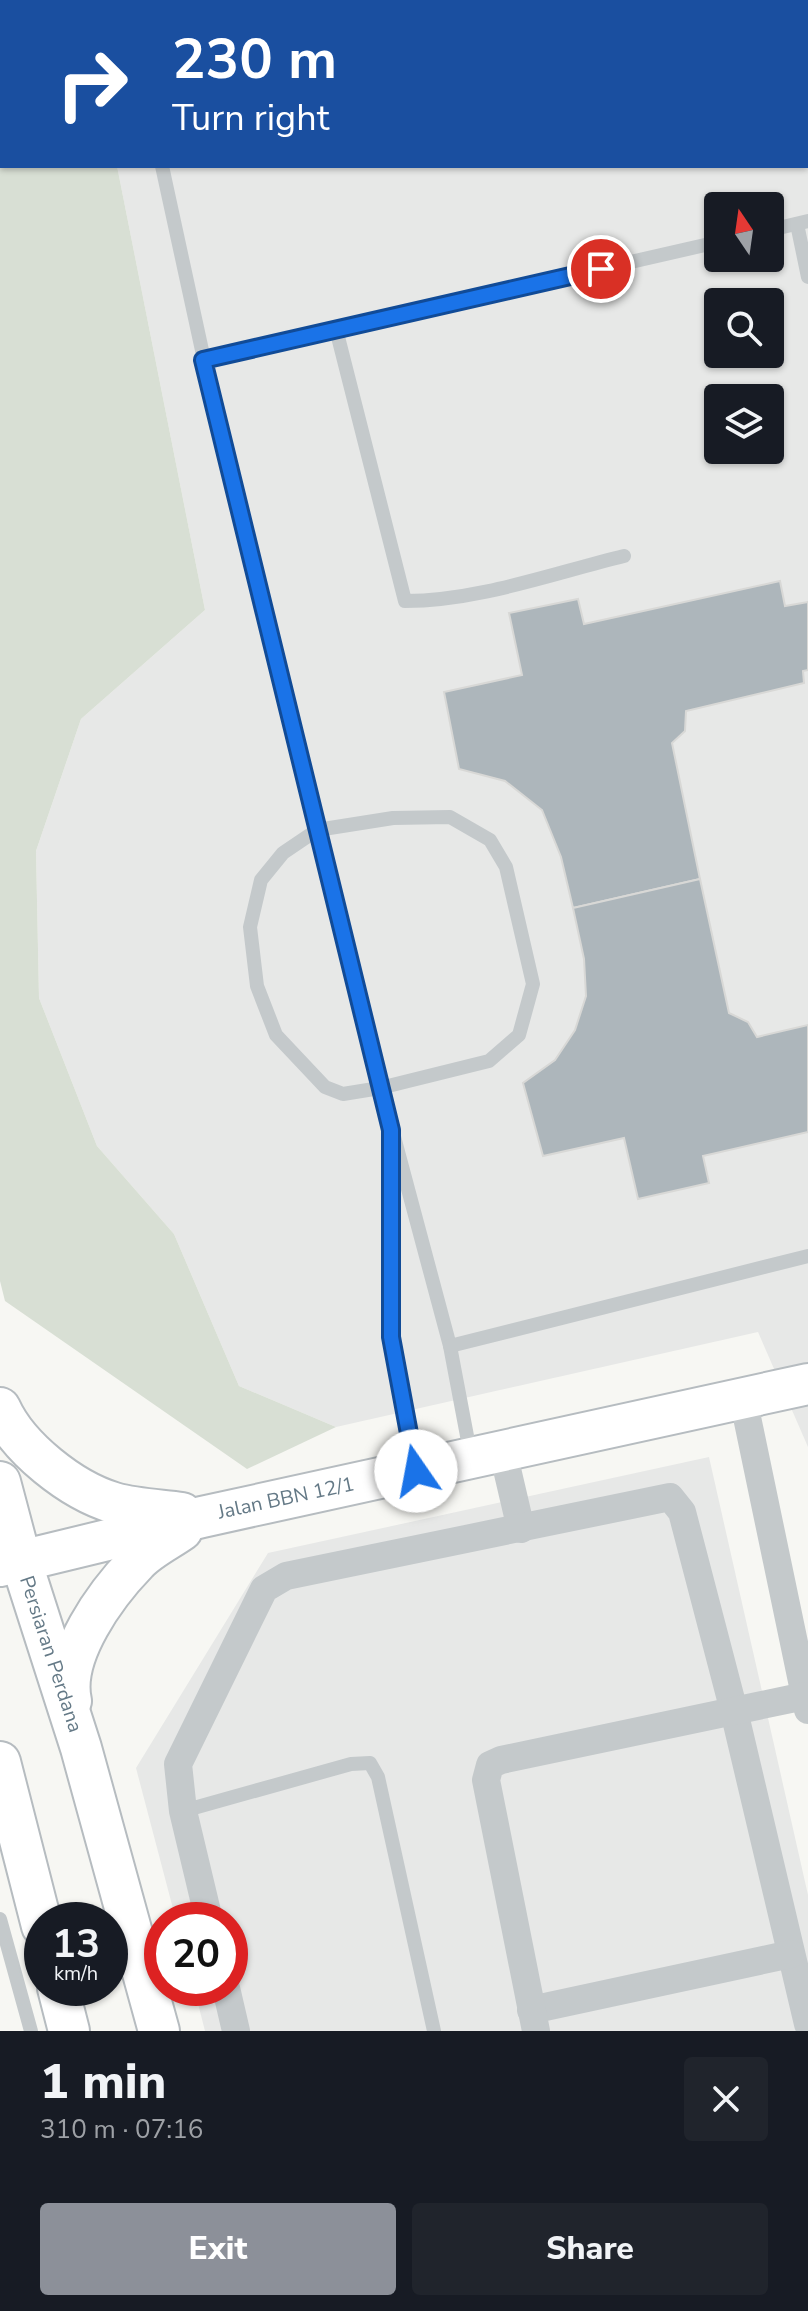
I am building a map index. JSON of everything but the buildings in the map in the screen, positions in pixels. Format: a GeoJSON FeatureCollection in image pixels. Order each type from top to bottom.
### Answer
{"type":"FeatureCollection","features":[{"type":"Feature","properties":{"kind":"main road","name":"Jalan BBN 12/1"},"geometry":{"type":"LineString","coordinates":[[10,1564],[202,1517],[808,1384]]}},
{"type":"Feature","properties":{"kind":"main road"},"geometry":{"type":"LineString","coordinates":[[0,1408],[7,1422],[70,1482],[113,1503],[202,1517]]}},
{"type":"Feature","properties":{"kind":"main road","name":"Persiaran Perdana"},"geometry":{"type":"LineString","coordinates":[[0,1482],[10,1564],[81,1748]]}},
{"type":"Feature","properties":{"kind":"main road"},"geometry":{"type":"LineString","coordinates":[[159,2031],[81,1748],[66,1681],[94,1615],[139,1559],[202,1517]]}},
{"type":"Feature","properties":{"kind":"main road"},"geometry":{"type":"LineString","coordinates":[[0,1762],[36,1902]]}},
{"type":"Feature","properties":{"kind":"main road"},"geometry":{"type":"LineString","coordinates":[[63,2006],[69,2031]]}},
{"type":"Feature","properties":{"kind":"street"},"geometry":{"type":"LineString","coordinates":[[743,1398],[806,1703],[734,1711],[501,1760],[490,1765],[486,1780],[534,2020],[791,1954]]}},
{"type":"Feature","properties":{"kind":"street"},"geometry":{"type":"LineString","coordinates":[[487,1456],[521,1529]]}},
{"type":"Feature","properties":{"kind":"street"},"geometry":{"type":"LineString","coordinates":[[205,1902],[183,1811],[178,1764],[264,1589],[286,1576],[670,1497],[682,1512],[734,1711],[808,2024]]}},
{"type":"Feature","properties":{"kind":"street"},"geometry":{"type":"LineString","coordinates":[[230,2006],[236,2031]]}},
{"type":"Feature","properties":{"kind":"lane"},"geometry":{"type":"LineString","coordinates":[[162,168],[203,360],[380,1088],[450,1346],[487,1456]]}},
{"type":"Feature","properties":{"kind":"lane"},"geometry":{"type":"LineString","coordinates":[[802,222],[808,277]]}},
{"type":"Feature","properties":{"kind":"lane"},"geometry":{"type":"LineString","coordinates":[[203,360],[704,245]]}},
{"type":"Feature","properties":{"kind":"lane"},"geometry":{"type":"LineString","coordinates":[[336,329],[405,601],[425,601],[499,587],[624,556]]}},
{"type":"Feature","properties":{"kind":"lane"},"geometry":{"type":"LineString","coordinates":[[450,817],[490,840],[509,881],[533,984],[519,1035],[489,1061],[380,1088],[343,1094],[325,1087],[276,1035],[257,986],[250,927],[261,880],[283,853],[317,830],[393,818],[450,817]]}},
{"type":"Feature","properties":{"kind":"lane"},"geometry":{"type":"LineString","coordinates":[[391,1130],[391,1337],[416,1471]]}},
{"type":"Feature","properties":{"kind":"lane"},"geometry":{"type":"LineString","coordinates":[[450,1346],[808,1256]]}},
{"type":"Feature","properties":{"kind":"lane"},"geometry":{"type":"LineString","coordinates":[[183,1811],[351,1764],[370,1763],[378,1777],[434,2031]]}},
{"type":"Feature","properties":{"kind":"lane"},"geometry":{"type":"LineString","coordinates":[[0,1919],[31,2031]]}},
{"type":"Feature","properties":{"kind":"shaded area"},"geometry":{"type":"Polygon","coordinates":[[[0,168],[117,168],[205,610],[81,719],[36,851],[39,998],[97,1146],[174,1234],[239,1386],[336,1427],[247,1469],[5,1301],[0,1281],[0,168]]]}},
{"type":"Feature","properties":{"kind":"shaded area"},"geometry":{"type":"Polygon","coordinates":[[[117,168],[808,168],[808,1447],[758,1332],[336,1427],[239,1386],[174,1234],[97,1146],[39,998],[36,851],[81,719],[205,610],[117,168]]]}},
{"type":"Feature","properties":{"kind":"shaded area"},"geometry":{"type":"Polygon","coordinates":[[[709,1457],[808,1895],[808,2031],[205,2031],[199,2006],[248,2006],[248,1902],[171,1902],[136,1768],[268,1553],[709,1457]]]}},
{"type":"Feature","properties":{"kind":"route"},"geometry":{"type":"LineString","coordinates":[[416,1471],[391,1337],[391,1130],[203,360],[601,269]]}}]}
